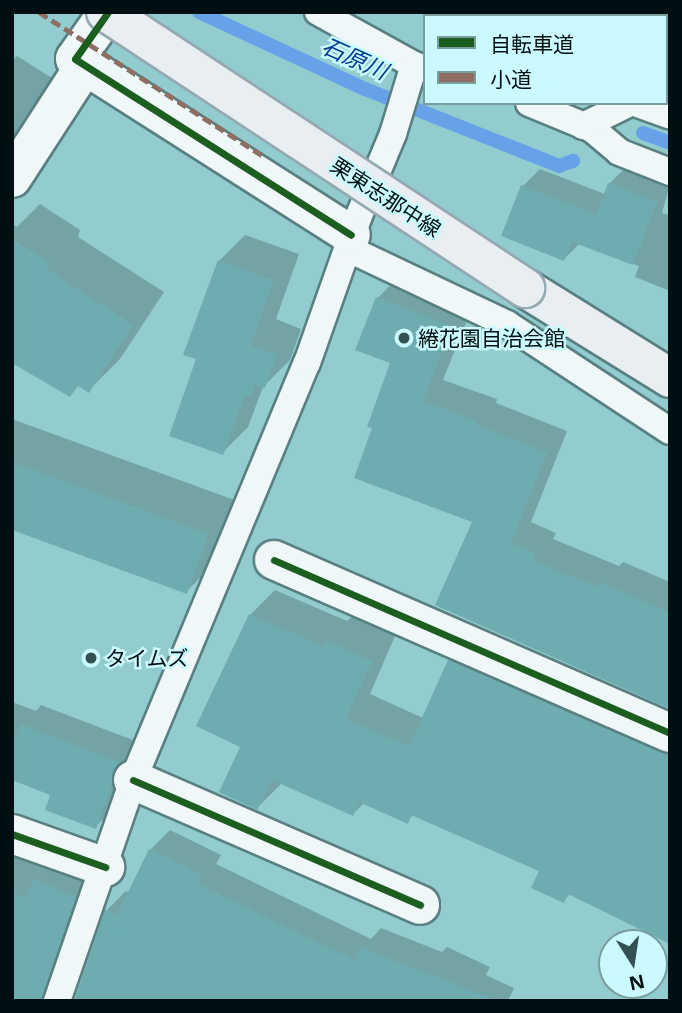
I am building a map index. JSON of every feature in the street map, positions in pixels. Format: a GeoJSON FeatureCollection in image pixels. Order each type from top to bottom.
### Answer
{"type":"FeatureCollection","features":[{"type":"Feature","properties":{"kind":"main road","name":"栗東志那中線"},"geometry":{"type":"LineString","coordinates":[[107,12],[525,288],[670,378]]}},
{"type":"Feature","properties":{"kind":"street"},"geometry":{"type":"LineString","coordinates":[[107,12],[75,59],[349,242]]}},
{"type":"Feature","properties":{"kind":"street"},"geometry":{"type":"LineString","coordinates":[[12,178],[85,65]]}},
{"type":"Feature","properties":{"kind":"street"},"geometry":{"type":"LineString","coordinates":[[274,560],[670,733]]}},
{"type":"Feature","properties":{"kind":"street"},"geometry":{"type":"LineString","coordinates":[[133,780],[420,905]]}},
{"type":"Feature","properties":{"kind":"street"},"geometry":{"type":"LineString","coordinates":[[12,834],[105,867]]}},
{"type":"Feature","properties":{"kind":"lane"},"geometry":{"type":"LineString","coordinates":[[57,1001],[133,780],[307,363],[349,242],[415,73],[318,12]]}},
{"type":"Feature","properties":{"kind":"lane"},"geometry":{"type":"LineString","coordinates":[[534,105],[583,126],[619,152],[670,172]]}},
{"type":"Feature","properties":{"kind":"lane"},"geometry":{"type":"LineString","coordinates":[[583,126],[626,105]]}},
{"type":"Feature","properties":{"kind":"lane"},"geometry":{"type":"LineString","coordinates":[[640,105],[670,116]]}},
{"type":"Feature","properties":{"kind":"lane"},"geometry":{"type":"LineString","coordinates":[[349,242],[507,324],[670,431]]}},
{"type":"Feature","properties":{"kind":"building"},"geometry":{"type":"Polygon","coordinates":[[[608,183],[657,202],[633,265],[572,242],[564,261],[501,236],[521,185],[596,214],[608,183]]]}},
{"type":"Feature","properties":{"kind":"building"},"geometry":{"type":"Polygon","coordinates":[[[12,239],[50,262],[47,269],[133,325],[89,393],[78,386],[70,397],[12,363],[12,239]]]}},
{"type":"Feature","properties":{"kind":"building"},"geometry":{"type":"Polygon","coordinates":[[[218,260],[274,280],[251,345],[277,355],[265,388],[255,385],[251,397],[245,395],[223,455],[169,436],[196,359],[183,355],[218,260]]]}},
{"type":"Feature","properties":{"kind":"building"},"geometry":{"type":"Polygon","coordinates":[[[376,297],[452,326],[423,401],[477,421],[476,424],[547,453],[511,543],[536,554],[533,561],[598,587],[600,582],[670,613],[670,709],[435,605],[472,522],[354,478],[372,428],[367,427],[390,363],[355,350],[376,297]]]}},
{"type":"Feature","properties":{"kind":"building"},"geometry":{"type":"Polygon","coordinates":[[[12,462],[209,534],[187,594],[12,530],[12,462]]]}},
{"type":"Feature","properties":{"kind":"building"},"geometry":{"type":"Polygon","coordinates":[[[249,614],[323,646],[326,640],[372,661],[346,719],[409,746],[448,660],[670,754],[670,944],[668,929],[639,929],[568,894],[564,903],[531,888],[539,871],[411,815],[408,824],[359,802],[353,816],[272,780],[257,810],[219,792],[240,747],[196,726],[249,614]]]}},
{"type":"Feature","properties":{"kind":"building"},"geometry":{"type":"Polygon","coordinates":[[[20,724],[120,762],[113,772],[112,784],[96,829],[45,810],[50,795],[12,780],[12,745],[20,724]]]}},
{"type":"Feature","properties":{"kind":"building"},"geometry":{"type":"Polygon","coordinates":[[[149,849],[202,875],[198,884],[355,960],[360,947],[491,998],[491,1001],[74,1001],[105,909],[117,915],[149,849]]]}},
{"type":"Feature","properties":{"kind":"building"},"geometry":{"type":"Polygon","coordinates":[[[34,879],[76,897],[42,1001],[12,1001],[12,892],[26,898],[34,879]]]}},
{"type":"Feature","properties":{"kind":"waterway","name":"石原川"},"geometry":{"type":"LineString","coordinates":[[199,12],[365,89],[559,166],[573,161]]}},
{"type":"Feature","properties":{"kind":"waterway","name":"石原川"},"geometry":{"type":"LineString","coordinates":[[643,133],[670,143]]}},
{"type":"Feature","properties":{"kind":"marked path"},"geometry":{"type":"LineString","coordinates":[[39,12],[265,157]]}},
{"type":"Feature","properties":{"kind":"cycle path"},"geometry":{"type":"LineString","coordinates":[[108,12],[75,59],[351,235]]}},
{"type":"Feature","properties":{"kind":"cycle path"},"geometry":{"type":"LineString","coordinates":[[274,560],[670,733]]}},
{"type":"Feature","properties":{"kind":"cycle path"},"geometry":{"type":"LineString","coordinates":[[133,780],[420,905]]}},
{"type":"Feature","properties":{"kind":"cycle path"},"geometry":{"type":"LineString","coordinates":[[12,834],[105,867]]}},
{"type":"Feature","properties":{"kind":"place","name":"綣花園自治会館"},"geometry":{"type":"Point","coordinates":[404,338]}},
{"type":"Feature","properties":{"kind":"place","name":"タイムズ"},"geometry":{"type":"Point","coordinates":[91,658]}}]}
